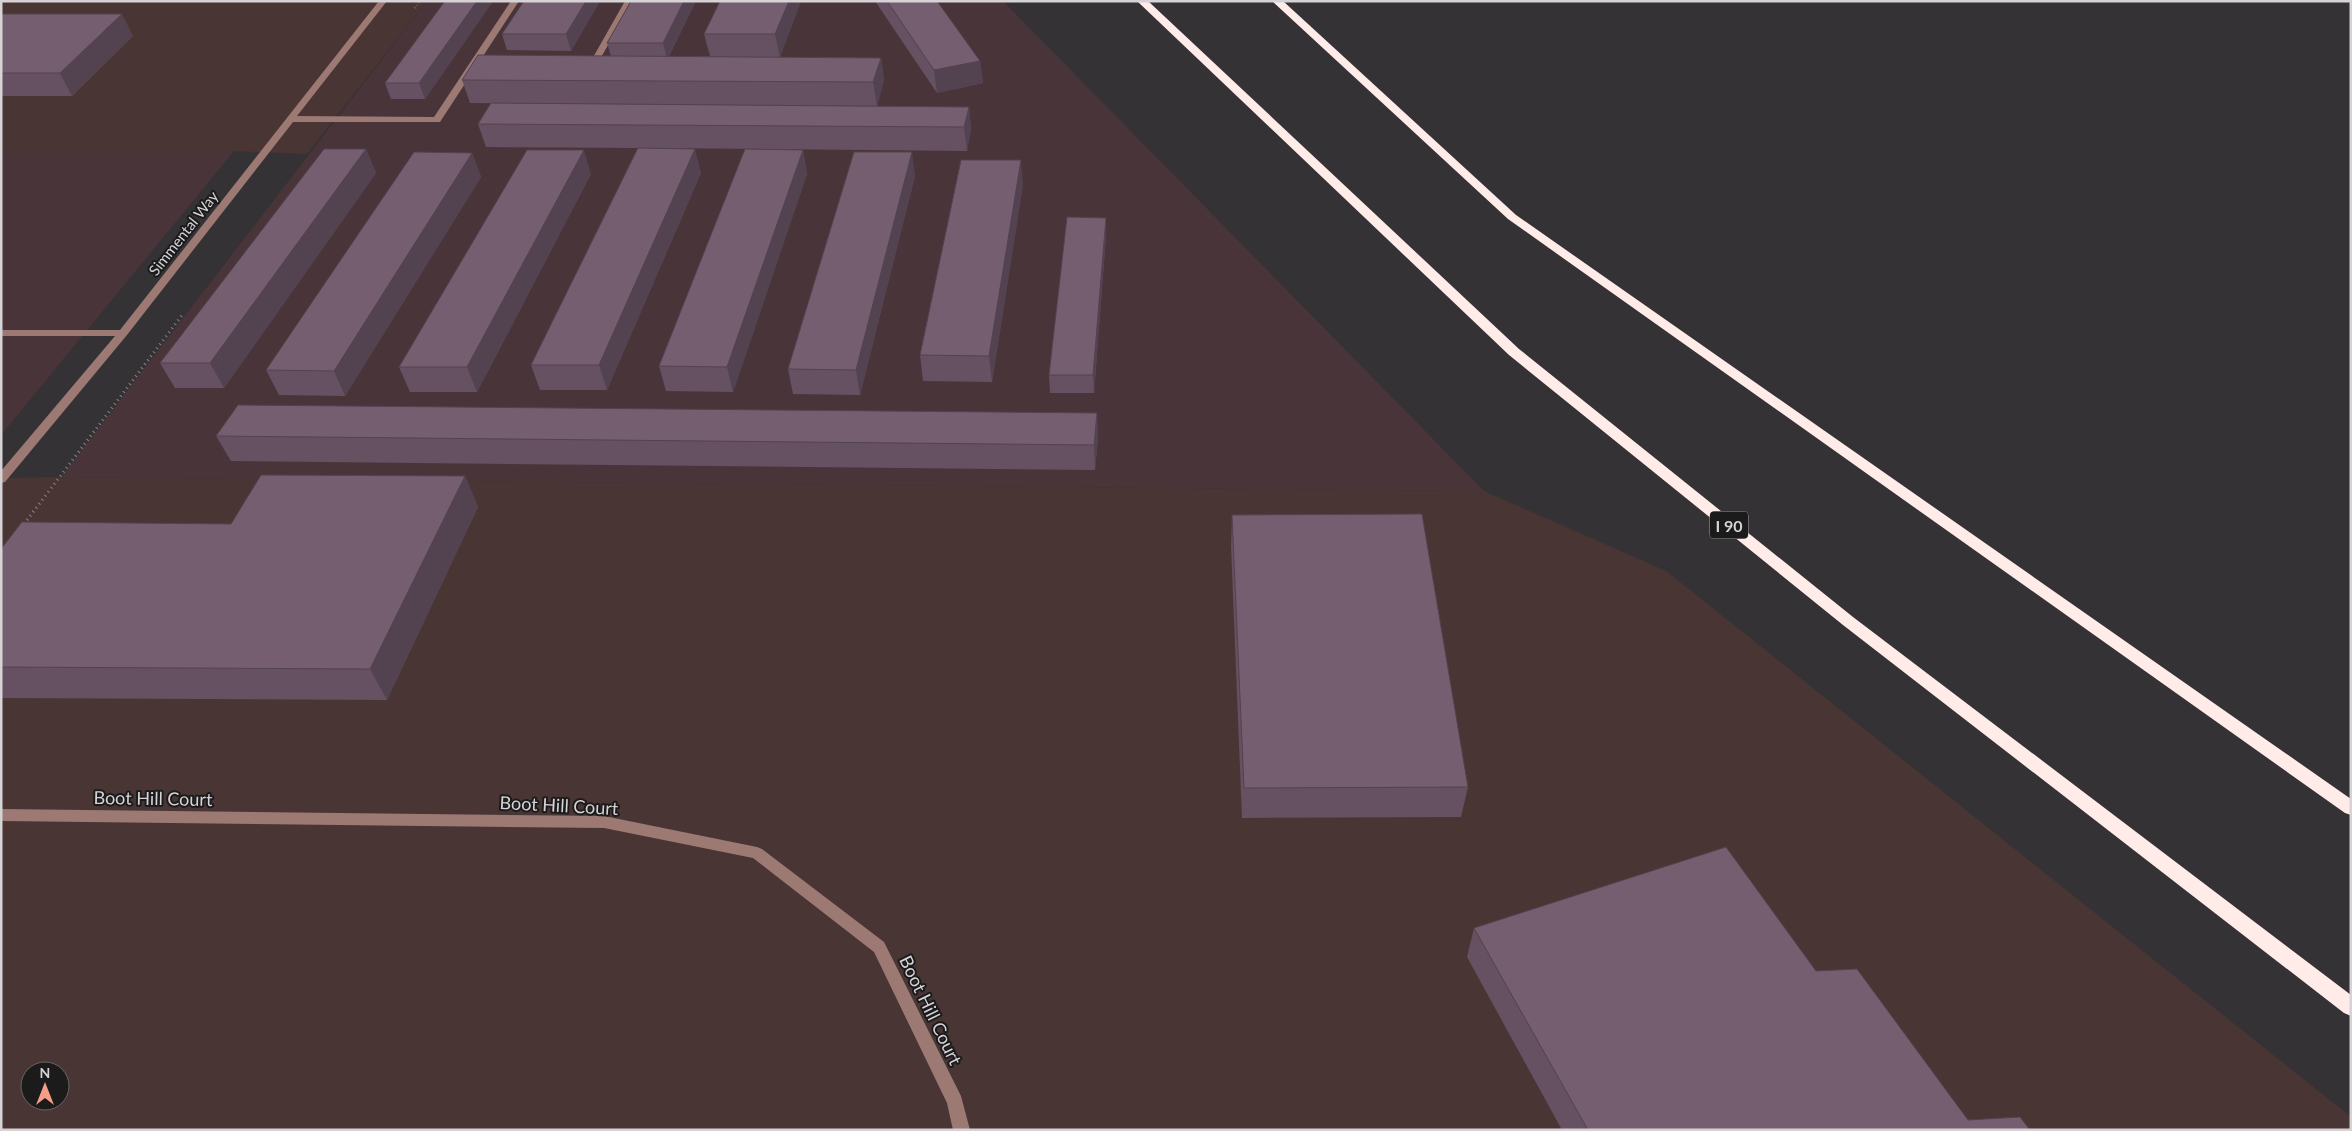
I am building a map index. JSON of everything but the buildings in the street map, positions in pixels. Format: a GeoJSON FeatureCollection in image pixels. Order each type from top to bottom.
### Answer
{"type":"FeatureCollection","features":[{"type":"Feature","properties":{"kind":"highway","name":"I 90"},"geometry":{"type":"LineString","coordinates":[[1142,1],[1514,352],[1848,621],[2351,1007]]}},
{"type":"Feature","properties":{"kind":"highway"},"geometry":{"type":"LineString","coordinates":[[1277,1],[1512,217],[2351,808]]}},
{"type":"Feature","properties":{"kind":"street","name":"Simmental Way"},"geometry":{"type":"LineString","coordinates":[[1,479],[123,333],[383,1]]}},
{"type":"Feature","properties":{"kind":"street"},"geometry":{"type":"LineString","coordinates":[[290,120],[436,120],[476,68],[515,1]]}},
{"type":"Feature","properties":{"kind":"street"},"geometry":{"type":"LineString","coordinates":[[582,68],[592,68],[629,1]]}},
{"type":"Feature","properties":{"kind":"street"},"geometry":{"type":"LineString","coordinates":[[1,333],[123,333]]}},
{"type":"Feature","properties":{"kind":"street","name":"Boot Hill Court"},"geometry":{"type":"LineString","coordinates":[[1,815],[604,822],[757,853],[879,947],[955,1102],[962,1130]]}},
{"type":"Feature","properties":{"kind":"shaded area"},"geometry":{"type":"Polygon","coordinates":[[[1,1],[427,1],[307,154],[234,151],[1,151],[1,1]]]}},
{"type":"Feature","properties":{"kind":"shaded area"},"geometry":{"type":"Polygon","coordinates":[[[427,1],[1003,1],[1484,491],[61,477],[427,1]]]}},
{"type":"Feature","properties":{"kind":"shaded area"},"geometry":{"type":"Polygon","coordinates":[[[1,151],[234,151],[1,435],[1,151]]]}},
{"type":"Feature","properties":{"kind":"shaded area"},"geometry":{"type":"Polygon","coordinates":[[[61,477],[1484,491],[1666,571],[2351,1117],[2351,1130],[1,1130],[1,478],[61,477]]]}}]}
